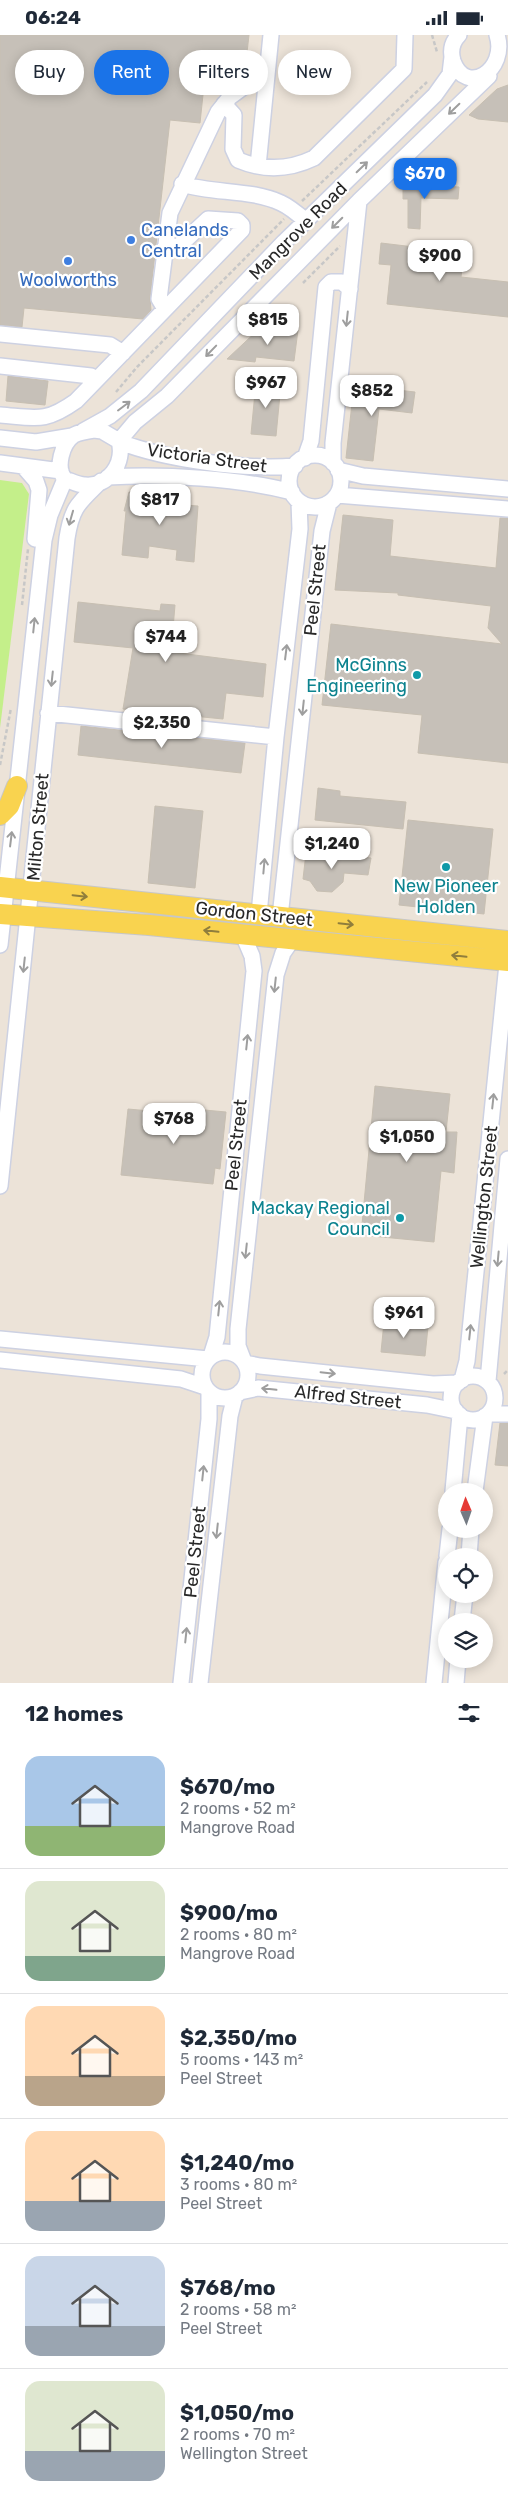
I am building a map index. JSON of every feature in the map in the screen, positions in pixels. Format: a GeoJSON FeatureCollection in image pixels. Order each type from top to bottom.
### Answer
{"type":"FeatureCollection","features":[{"type":"Feature","properties":{"kind":"main road"},"geometry":{"type":"LineString","coordinates":[[0,815],[9,806],[17,786]]}},
{"type":"Feature","properties":{"kind":"main road","name":"Gordon Street"},"geometry":{"type":"LineString","coordinates":[[3,887],[508,941]]}},
{"type":"Feature","properties":{"kind":"main road","name":"Gordon Street"},"geometry":{"type":"LineString","coordinates":[[2,914],[150,925],[508,961]]}},
{"type":"Feature","properties":{"kind":"main road"},"geometry":{"type":"LineString","coordinates":[[259,914],[277,928],[311,933],[321,943]]}},
{"type":"Feature","properties":{"kind":"street"},"geometry":{"type":"LineString","coordinates":[[258,166],[271,35]]}},
{"type":"Feature","properties":{"kind":"street"},"geometry":{"type":"LineString","coordinates":[[224,104],[234,115],[233,149],[238,160],[258,166],[290,168],[314,158],[404,69],[405,35]]}},
{"type":"Feature","properties":{"kind":"street"},"geometry":{"type":"LineString","coordinates":[[445,58],[466,75],[481,78],[498,71],[503,56],[501,42],[497,35]]}},
{"type":"Feature","properties":{"kind":"street"},"geometry":{"type":"LineString","coordinates":[[497,35],[508,40]]}},
{"type":"Feature","properties":{"kind":"street","name":"Mangrove Road"},"geometry":{"type":"LineString","coordinates":[[77,434],[110,416],[142,391],[306,221],[435,95],[450,74],[445,58],[457,36]]}},
{"type":"Feature","properties":{"kind":"street","name":"Mangrove Road"},"geometry":{"type":"LineString","coordinates":[[120,442],[135,422],[167,397],[358,201],[498,71]]}},
{"type":"Feature","properties":{"kind":"street"},"geometry":{"type":"LineString","coordinates":[[165,309],[159,299],[164,247],[170,213],[182,184],[214,120],[224,104],[233,95]]}},
{"type":"Feature","properties":{"kind":"street"},"geometry":{"type":"LineString","coordinates":[[182,184],[202,190],[254,195],[279,201],[306,221]]}},
{"type":"Feature","properties":{"kind":"street"},"geometry":{"type":"LineString","coordinates":[[333,499],[341,483],[336,467],[333,443],[358,201]]}},
{"type":"Feature","properties":{"kind":"street"},"geometry":{"type":"LineString","coordinates":[[0,415],[37,418],[53,416],[76,401],[242,230],[242,225],[238,221],[208,219],[179,246],[164,247]]}},
{"type":"Feature","properties":{"kind":"street"},"geometry":{"type":"LineString","coordinates":[[350,289],[342,283],[331,282],[326,287],[311,441],[290,478],[296,497],[314,507],[333,499],[508,509]]}},
{"type":"Feature","properties":{"kind":"street"},"geometry":{"type":"LineString","coordinates":[[0,334],[111,345],[122,353]]}},
{"type":"Feature","properties":{"kind":"street"},"geometry":{"type":"LineString","coordinates":[[0,366],[91,376],[97,379]]}},
{"type":"Feature","properties":{"kind":"street"},"geometry":{"type":"LineString","coordinates":[[0,439],[36,442],[102,431],[120,442],[122,452],[115,471],[105,479],[87,485],[63,475],[0,463]]}},
{"type":"Feature","properties":{"kind":"street"},"geometry":{"type":"LineString","coordinates":[[63,475],[64,447],[77,434]]}},
{"type":"Feature","properties":{"kind":"street","name":"Victoria Street"},"geometry":{"type":"LineString","coordinates":[[120,442],[163,455],[259,467],[300,462]]}},
{"type":"Feature","properties":{"kind":"street"},"geometry":{"type":"LineString","coordinates":[[300,462],[320,456],[336,467],[363,476],[508,489]]}},
{"type":"Feature","properties":{"kind":"street"},"geometry":{"type":"LineString","coordinates":[[23,466],[36,481],[39,490],[33,554],[38,593]]}},
{"type":"Feature","properties":{"kind":"street","name":"Milton Street"},"geometry":{"type":"LineString","coordinates":[[0,945],[3,887],[17,786],[46,529],[63,475]]}},
{"type":"Feature","properties":{"kind":"street","name":"Victoria Street"},"geometry":{"type":"LineString","coordinates":[[105,479],[157,475],[269,486],[296,497]]}},
{"type":"Feature","properties":{"kind":"street","name":"Milton Street"},"geometry":{"type":"LineString","coordinates":[[0,1185],[30,917],[48,713],[70,519],[77,505],[105,479]]}},
{"type":"Feature","properties":{"kind":"street","name":"Peel Street"},"geometry":{"type":"LineString","coordinates":[[259,914],[276,737],[300,529],[296,497]]}},
{"type":"Feature","properties":{"kind":"street","name":"Peel Street"},"geometry":{"type":"LineString","coordinates":[[280,917],[322,531],[333,499]]}},
{"type":"Feature","properties":{"kind":"street"},"geometry":{"type":"LineString","coordinates":[[48,713],[276,737]]}},
{"type":"Feature","properties":{"kind":"street","name":"Peel Street"},"geometry":{"type":"LineString","coordinates":[[210,1357],[217,1337],[254,971],[252,957],[243,935]]}},
{"type":"Feature","properties":{"kind":"street","name":"Peel Street"},"geometry":{"type":"LineString","coordinates":[[244,1361],[238,1346],[238,1329],[276,975],[283,953],[292,940]]}},
{"type":"Feature","properties":{"kind":"street","name":"Wellington Street"},"geometry":{"type":"LineString","coordinates":[[460,1381],[468,1358],[508,954]]}},
{"type":"Feature","properties":{"kind":"street"},"geometry":{"type":"LineString","coordinates":[[244,1065],[266,1067]]}},
{"type":"Feature","properties":{"kind":"street","name":"Wellington Street"},"geometry":{"type":"LineString","coordinates":[[490,1384],[508,1159]]}},
{"type":"Feature","properties":{"kind":"street"},"geometry":{"type":"LineString","coordinates":[[234,1161],[256,1163]]}},
{"type":"Feature","properties":{"kind":"street"},"geometry":{"type":"LineString","coordinates":[[0,1339],[210,1357],[217,1353],[231,1352],[244,1361],[248,1369],[247,1382],[238,1394],[221,1398],[207,1389],[181,1379],[0,1360]]}},
{"type":"Feature","properties":{"kind":"street"},"geometry":{"type":"LineString","coordinates":[[207,1389],[202,1374],[210,1357]]}},
{"type":"Feature","properties":{"kind":"street","name":"Alfred Street"},"geometry":{"type":"LineString","coordinates":[[244,1361],[260,1367],[432,1383],[460,1381]]}},
{"type":"Feature","properties":{"kind":"street"},"geometry":{"type":"LineString","coordinates":[[454,1483],[458,1413],[452,1394],[460,1381],[478,1377],[508,1391]]}},
{"type":"Feature","properties":{"kind":"street"},"geometry":{"type":"LineString","coordinates":[[476,1483],[487,1415],[495,1398],[490,1384]]}},
{"type":"Feature","properties":{"kind":"street","name":"Alfred Street"},"geometry":{"type":"LineString","coordinates":[[238,1394],[258,1388],[427,1405],[458,1413]]}},
{"type":"Feature","properties":{"kind":"street","name":"Peel Street"},"geometry":{"type":"LineString","coordinates":[[181,1683],[209,1419],[207,1389]]}},
{"type":"Feature","properties":{"kind":"street","name":"Peel Street"},"geometry":{"type":"LineString","coordinates":[[200,1683],[230,1416],[238,1394]]}},
{"type":"Feature","properties":{"kind":"street"},"geometry":{"type":"LineString","coordinates":[[458,1413],[470,1419],[487,1415],[508,1414]]}},
{"type":"Feature","properties":{"kind":"street"},"geometry":{"type":"LineString","coordinates":[[434,1683],[442,1603]]}},
{"type":"Feature","properties":{"kind":"street"},"geometry":{"type":"LineString","coordinates":[[456,1683],[457,1668]]}},
{"type":"Feature","properties":{"kind":"path"},"geometry":{"type":"LineString","coordinates":[[432,35],[445,58]]}},
{"type":"Feature","properties":{"kind":"path"},"geometry":{"type":"LineString","coordinates":[[302,201],[429,80]]}},
{"type":"Feature","properties":{"kind":"path"},"geometry":{"type":"LineString","coordinates":[[303,283],[340,246],[354,241]]}},
{"type":"Feature","properties":{"kind":"path"},"geometry":{"type":"LineString","coordinates":[[21,614],[28,545]]}},
{"type":"Feature","properties":{"kind":"path"},"geometry":{"type":"LineString","coordinates":[[0,765],[12,704]]}},
{"type":"Feature","properties":{"kind":"path"},"geometry":{"type":"LineString","coordinates":[[504,1374],[508,1370]]}},
{"type":"Feature","properties":{"kind":"green space"},"geometry":{"type":"Polygon","coordinates":[[[0,480],[22,483],[29,494],[0,728],[0,480]]]}},
{"type":"Feature","properties":{"kind":"building"},"geometry":{"type":"Polygon","coordinates":[[[0,35],[249,35],[247,50],[179,50],[179,95],[203,95],[200,123],[170,120],[150,298],[151,310],[143,319],[24,308],[22,327],[0,325],[0,35]]]}},
{"type":"Feature","properties":{"kind":"building"},"geometry":{"type":"Polygon","coordinates":[[[508,85],[508,122],[478,119],[469,115],[497,89],[508,85]]]}},
{"type":"Feature","properties":{"kind":"building"},"geometry":{"type":"Polygon","coordinates":[[[403,185],[459,187],[458,199],[421,198],[420,229],[408,228],[408,199],[403,199],[403,185]]]}},
{"type":"Feature","properties":{"kind":"building"},"geometry":{"type":"Polygon","coordinates":[[[381,243],[464,253],[461,277],[508,282],[508,317],[387,304],[391,265],[379,264],[381,243]]]}},
{"type":"Feature","properties":{"kind":"building"},"geometry":{"type":"Polygon","coordinates":[[[260,328],[298,330],[294,361],[256,357],[255,362],[227,359],[260,328]]]}},
{"type":"Feature","properties":{"kind":"building"},"geometry":{"type":"Polygon","coordinates":[[[8,376],[48,381],[45,405],[6,401],[8,376]]]}},
{"type":"Feature","properties":{"kind":"building"},"geometry":{"type":"Polygon","coordinates":[[[256,382],[281,384],[276,436],[251,434],[256,382]]]}},
{"type":"Feature","properties":{"kind":"building"},"geometry":{"type":"Polygon","coordinates":[[[354,385],[415,392],[412,413],[379,409],[373,461],[346,458],[354,385]]]}},
{"type":"Feature","properties":{"kind":"building"},"geometry":{"type":"Polygon","coordinates":[[[129,492],[180,496],[186,505],[198,506],[194,562],[176,560],[177,550],[149,546],[148,558],[122,555],[126,511],[124,511],[129,492]]]}},
{"type":"Feature","properties":{"kind":"building","name":"McGinns Engineering"},"geometry":{"type":"Polygon","coordinates":[[[343,515],[393,520],[390,556],[496,568],[500,518],[508,518],[508,763],[418,753],[422,715],[322,705],[331,624],[502,644],[488,628],[491,606],[398,595],[398,593],[335,590],[343,515]]]}},
{"type":"Feature","properties":{"kind":"building"},"geometry":{"type":"Polygon","coordinates":[[[78,602],[160,611],[161,604],[175,605],[171,652],[266,664],[263,697],[226,693],[223,719],[123,709],[133,648],[74,642],[78,602]]]}},
{"type":"Feature","properties":{"kind":"building"},"geometry":{"type":"Polygon","coordinates":[[[81,726],[245,743],[241,773],[78,755],[81,726]]]}},
{"type":"Feature","properties":{"kind":"building"},"geometry":{"type":"Polygon","coordinates":[[[318,788],[340,791],[340,796],[406,802],[403,829],[315,820],[318,788]]]}},
{"type":"Feature","properties":{"kind":"building"},"geometry":{"type":"Polygon","coordinates":[[[155,806],[203,811],[195,888],[148,883],[155,806]]]}},
{"type":"Feature","properties":{"kind":"building","name":"New Pioneer Holden"},"geometry":{"type":"Polygon","coordinates":[[[408,820],[493,829],[484,914],[399,905],[408,820]]]}},
{"type":"Feature","properties":{"kind":"building"},"geometry":{"type":"Polygon","coordinates":[[[306,853],[371,858],[368,875],[344,873],[343,882],[332,892],[317,891],[310,881],[303,879],[306,853]]]}},
{"type":"Feature","properties":{"kind":"building"},"geometry":{"type":"Polygon","coordinates":[[[375,1086],[450,1094],[446,1132],[457,1132],[454,1173],[441,1171],[434,1242],[361,1235],[375,1086]]]}},
{"type":"Feature","properties":{"kind":"building"},"geometry":{"type":"Polygon","coordinates":[[[183,1108],[226,1112],[220,1169],[215,1168],[213,1184],[121,1175],[128,1109],[182,1114],[183,1108]]]}},
{"type":"Feature","properties":{"kind":"building"},"geometry":{"type":"Polygon","coordinates":[[[384,1322],[428,1327],[425,1356],[381,1352],[384,1322]]]}},
{"type":"Feature","properties":{"kind":"building"},"geometry":{"type":"Polygon","coordinates":[[[500,1423],[508,1423],[508,1466],[495,1465],[500,1423]]]}},
{"type":"Feature","properties":{"kind":"place","name":"Canelands Central"},"geometry":{"type":"Point","coordinates":[131,240]}},
{"type":"Feature","properties":{"kind":"place","name":"Woolworths"},"geometry":{"type":"Point","coordinates":[68,261]}},
{"type":"Feature","properties":{"kind":"place","name":"McGinns Engineering"},"geometry":{"type":"Point","coordinates":[417,675]}},
{"type":"Feature","properties":{"kind":"place","name":"New Pioneer Holden"},"geometry":{"type":"Point","coordinates":[446,867]}},
{"type":"Feature","properties":{"kind":"place","name":"Mackay Regional Council"},"geometry":{"type":"Point","coordinates":[400,1218]}}]}
